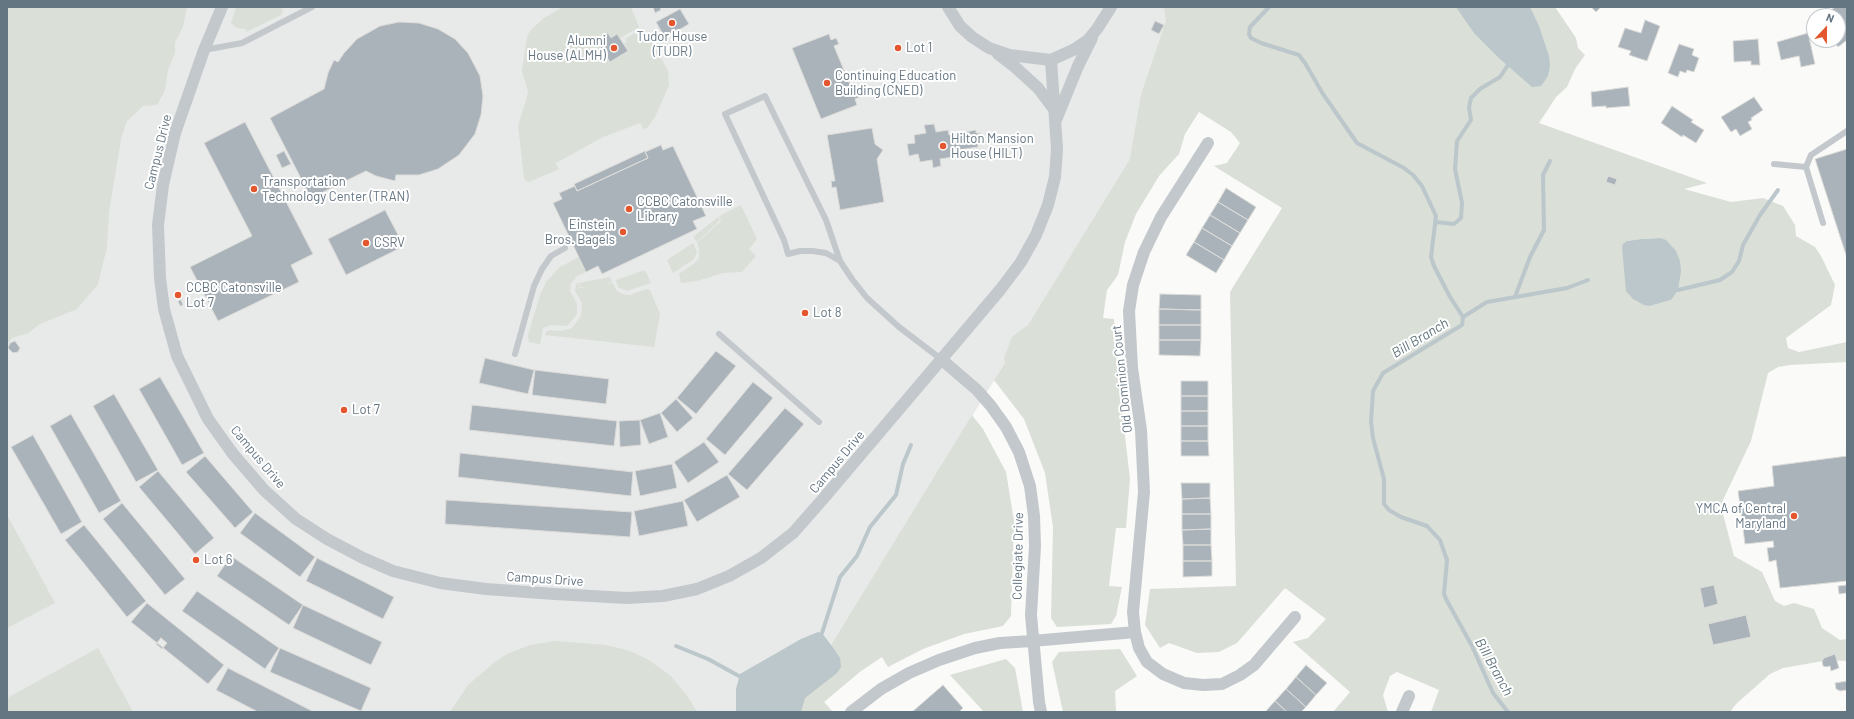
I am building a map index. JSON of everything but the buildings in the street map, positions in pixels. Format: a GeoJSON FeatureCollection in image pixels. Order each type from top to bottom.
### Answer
{"type":"FeatureCollection","features":[{"type":"Feature","properties":{"kind":"street","name":"Campus Drive"},"geometry":{"type":"LineString","coordinates":[[222,7],[204,50],[174,137],[166,166],[160,204],[158,247],[160,288],[175,350],[208,419],[233,454],[264,490],[296,519],[327,540],[393,571],[440,583],[486,589],[555,594],[627,598],[663,596],[697,589],[729,576],[761,558],[793,533],[941,359],[1021,262],[1036,236],[1048,205],[1055,177],[1057,149],[1051,60]]}},
{"type":"Feature","properties":{"kind":"street"},"geometry":{"type":"LineString","coordinates":[[948,7],[960,26],[972,37],[1015,67],[1038,88],[1055,116]]}},
{"type":"Feature","properties":{"kind":"street"},"geometry":{"type":"LineString","coordinates":[[1055,116],[1078,66],[1110,7]]}},
{"type":"Feature","properties":{"kind":"street"},"geometry":{"type":"LineString","coordinates":[[989,48],[1009,55],[1051,60],[1075,49],[1088,40],[1097,29]]}},
{"type":"Feature","properties":{"kind":"street","name":"Old Dominion Court"},"geometry":{"type":"LineString","coordinates":[[1208,143],[1161,217],[1144,252],[1133,285],[1129,311],[1132,368],[1141,430],[1144,478],[1142,526],[1132,612],[1135,632],[1139,648],[1147,662],[1163,674],[1184,683],[1203,685],[1222,684],[1240,675],[1254,665],[1295,617]]}},
{"type":"Feature","properties":{"kind":"street","name":"Collegiate Drive"},"geometry":{"type":"LineString","coordinates":[[941,359],[977,390],[1006,427],[1021,459],[1030,486],[1034,516],[1031,615],[1032,641],[1038,702],[1041,712]]}},
{"type":"Feature","properties":{"kind":"street"},"geometry":{"type":"LineString","coordinates":[[851,712],[881,689],[909,673],[939,660],[975,648],[1000,643],[1135,632]]}},
{"type":"Feature","properties":{"kind":"street"},"geometry":{"type":"LineString","coordinates":[[1402,712],[1409,696]]}},
{"type":"Feature","properties":{"kind":"lane"},"geometry":{"type":"LineString","coordinates":[[204,50],[242,43],[312,7]]}},
{"type":"Feature","properties":{"kind":"lane"},"geometry":{"type":"LineString","coordinates":[[840,261],[826,253],[812,251],[800,251],[788,254],[784,240],[725,114],[765,96],[826,220],[840,261],[867,298],[899,327],[941,359]]}},
{"type":"Feature","properties":{"kind":"lane"},"geometry":{"type":"LineString","coordinates":[[1823,223],[1806,167],[1811,155],[1847,131]]}},
{"type":"Feature","properties":{"kind":"lane"},"geometry":{"type":"LineString","coordinates":[[1774,164],[1806,167]]}},
{"type":"Feature","properties":{"kind":"lane"},"geometry":{"type":"LineString","coordinates":[[515,354],[534,286],[542,269],[552,256],[565,248]]}},
{"type":"Feature","properties":{"kind":"lane"},"geometry":{"type":"LineString","coordinates":[[719,334],[819,422]]}},
{"type":"Feature","properties":{"kind":"shaded area"},"geometry":{"type":"Polygon","coordinates":[[[7,7],[1224,7],[790,712],[7,712],[7,7]]]}},
{"type":"Feature","properties":{"kind":"shaded area"},"geometry":{"type":"Polygon","coordinates":[[[7,7],[187,7],[183,27],[175,42],[175,53],[168,70],[165,90],[157,105],[143,106],[127,121],[121,139],[109,212],[107,247],[98,284],[77,309],[40,324],[28,333],[12,338],[7,344],[7,7]]]}},
{"type":"Feature","properties":{"kind":"shaded area"},"geometry":{"type":"Polygon","coordinates":[[[236,7],[281,7],[283,10],[281,15],[246,32],[246,29],[237,28],[231,23],[236,7]]]}},
{"type":"Feature","properties":{"kind":"shaded area"},"geometry":{"type":"Polygon","coordinates":[[[563,7],[631,7],[639,27],[620,38],[617,34],[611,38],[608,33],[602,37],[605,42],[599,45],[603,52],[599,52],[603,57],[606,55],[610,62],[628,51],[624,44],[627,42],[625,39],[643,28],[668,71],[669,85],[655,117],[647,128],[643,129],[639,120],[640,123],[603,137],[556,163],[554,161],[559,169],[529,182],[525,180],[524,177],[518,126],[528,91],[522,71],[527,37],[530,31],[544,18],[563,7]]]}},
{"type":"Feature","properties":{"kind":"shaded area"},"geometry":{"type":"Polygon","coordinates":[[[1164,7],[1555,7],[1576,38],[1578,48],[1585,55],[1575,69],[1567,87],[1556,97],[1539,123],[1707,183],[1684,189],[1731,202],[1763,198],[1783,206],[1795,225],[1796,236],[1815,247],[1835,285],[1831,305],[1786,338],[1788,348],[1799,352],[1847,342],[1847,362],[1790,365],[1778,367],[1768,373],[1751,441],[1722,502],[1723,514],[1734,556],[1762,572],[1775,601],[1784,606],[1794,603],[1814,609],[1822,628],[1840,640],[1847,639],[1847,661],[1829,660],[1783,668],[1770,674],[1736,704],[1730,712],[1431,712],[1439,690],[1397,672],[1390,676],[1383,695],[1388,712],[1333,712],[1350,692],[1293,642],[1308,638],[1326,619],[1285,588],[1237,643],[1219,652],[1197,653],[1169,643],[1160,648],[1145,625],[1150,589],[1236,586],[1230,292],[1282,208],[1214,166],[1227,163],[1240,143],[1231,132],[1199,112],[1185,134],[1179,154],[1159,176],[1136,214],[1125,242],[1118,275],[1107,290],[1103,318],[1114,319],[1117,368],[1130,479],[1126,528],[1116,528],[1109,586],[1122,587],[1116,616],[1111,624],[1057,627],[1051,618],[1053,527],[1045,473],[1024,419],[994,380],[1005,363],[1004,358],[1012,337],[1028,325],[1130,159],[1141,95],[1166,21],[1164,7]],[[1660,238],[1627,241],[1650,306],[1671,300],[1660,238]]]}},
{"type":"Feature","properties":{"kind":"shaded area"},"geometry":{"type":"Polygon","coordinates":[[[1456,7],[1530,7],[1539,26],[1549,56],[1550,66],[1548,76],[1541,86],[1532,87],[1500,59],[1474,33],[1456,7]]]}},
{"type":"Feature","properties":{"kind":"shaded area"},"geometry":{"type":"Polygon","coordinates":[[[741,205],[757,239],[749,249],[756,256],[742,272],[723,273],[697,281],[681,283],[679,274],[695,263],[699,258],[697,243],[721,221],[719,216],[741,205]]]}},
{"type":"Feature","properties":{"kind":"shaded area"},"geometry":{"type":"Polygon","coordinates":[[[718,217],[720,220],[697,242],[693,237],[718,217]]]}},
{"type":"Feature","properties":{"kind":"shaded area"},"geometry":{"type":"Polygon","coordinates":[[[1660,238],[1666,240],[1676,251],[1680,261],[1681,271],[1678,290],[1671,300],[1650,306],[1644,305],[1633,299],[1626,291],[1622,247],[1627,241],[1660,238]]]}},
{"type":"Feature","properties":{"kind":"shaded area"},"geometry":{"type":"Polygon","coordinates":[[[693,243],[697,252],[694,259],[673,273],[667,260],[693,243]]]}},
{"type":"Feature","properties":{"kind":"shaded area"},"geometry":{"type":"Polygon","coordinates":[[[579,257],[586,272],[575,277],[576,278],[571,283],[570,291],[577,304],[577,314],[567,326],[551,325],[543,328],[540,344],[529,342],[528,335],[540,295],[546,282],[560,267],[579,257]]]}},
{"type":"Feature","properties":{"kind":"shaded area"},"geometry":{"type":"Polygon","coordinates":[[[645,270],[651,283],[627,291],[618,287],[616,280],[645,270]]]}},
{"type":"Feature","properties":{"kind":"shaded area"},"geometry":{"type":"Polygon","coordinates":[[[610,277],[612,282],[606,284],[613,283],[616,290],[622,294],[630,295],[646,289],[650,290],[660,314],[654,347],[545,335],[546,332],[550,330],[562,331],[572,328],[581,316],[582,303],[575,291],[576,284],[578,283],[580,288],[586,287],[580,287],[579,283],[610,277]]]}},
{"type":"Feature","properties":{"kind":"shaded area"},"geometry":{"type":"Polygon","coordinates":[[[972,415],[983,429],[1006,472],[1014,521],[1011,616],[1003,626],[964,634],[923,649],[888,667],[882,657],[861,671],[824,702],[832,711],[831,712],[790,712],[972,415]]]}},
{"type":"Feature","properties":{"kind":"shaded area"},"geometry":{"type":"Polygon","coordinates":[[[7,515],[55,603],[7,628],[7,515]]]}},
{"type":"Feature","properties":{"kind":"shaded area"},"geometry":{"type":"Polygon","coordinates":[[[818,632],[822,633],[840,658],[841,667],[837,673],[805,698],[801,712],[736,712],[736,689],[740,674],[801,639],[818,632]]]}},
{"type":"Feature","properties":{"kind":"shaded area"},"geometry":{"type":"Polygon","coordinates":[[[555,641],[606,645],[630,651],[647,659],[671,676],[688,697],[697,712],[450,712],[468,685],[495,662],[507,654],[530,645],[555,641]]]}},
{"type":"Feature","properties":{"kind":"shaded area"},"geometry":{"type":"Polygon","coordinates":[[[98,648],[133,712],[7,712],[7,698],[98,648]]]}},
{"type":"Feature","properties":{"kind":"shaded area"},"geometry":{"type":"Polygon","coordinates":[[[1120,649],[1137,676],[1115,691],[1116,712],[1063,712],[1052,662],[1059,652],[1120,649]]]}},
{"type":"Feature","properties":{"kind":"shaded area"},"geometry":{"type":"Polygon","coordinates":[[[1006,659],[1015,668],[1023,712],[984,712],[950,675],[1006,659]]]}},
{"type":"Feature","properties":{"kind":"waterway","name":"Bill Branch"},"geometry":{"type":"LineString","coordinates":[[1269,7],[1250,27],[1249,34],[1251,38],[1261,43],[1299,55],[1323,94],[1357,143],[1404,168],[1413,175],[1422,186],[1436,216],[1431,257],[1450,297],[1463,317],[1462,325],[1383,373],[1373,391],[1371,422],[1373,438],[1384,479],[1384,504],[1389,510],[1401,517],[1427,526],[1440,540],[1447,560],[1444,594],[1472,646],[1493,693],[1508,712]]}},
{"type":"Feature","properties":{"kind":"waterway"},"geometry":{"type":"LineString","coordinates":[[1436,222],[1454,224],[1461,218],[1462,203],[1455,169],[1457,141],[1471,120],[1469,108],[1471,98],[1480,89],[1500,77],[1508,65]]}},
{"type":"Feature","properties":{"kind":"waterway"},"geometry":{"type":"LineString","coordinates":[[1515,297],[1530,257],[1544,230],[1543,175],[1550,161]]}},
{"type":"Feature","properties":{"kind":"waterway"},"geometry":{"type":"LineString","coordinates":[[1678,290],[1720,280],[1732,272],[1739,261],[1743,245],[1760,215],[1778,190]]}},
{"type":"Feature","properties":{"kind":"waterway"},"geometry":{"type":"LineString","coordinates":[[1463,317],[1487,302],[1567,288],[1588,280]]}},
{"type":"Feature","properties":{"kind":"waterway"},"geometry":{"type":"LineString","coordinates":[[822,633],[840,577],[857,556],[870,527],[896,495],[903,464],[911,445]]}},
{"type":"Feature","properties":{"kind":"waterway"},"geometry":{"type":"LineString","coordinates":[[676,646],[708,659],[739,676]]}},
{"type":"Feature","properties":{"kind":"place","name":"Tudor House (TUDR)"},"geometry":{"type":"Point","coordinates":[672,23]}},
{"type":"Feature","properties":{"kind":"place","name":"Alumni House (ALMH)"},"geometry":{"type":"Point","coordinates":[614,48]}},
{"type":"Feature","properties":{"kind":"place","name":"Lot 1"},"geometry":{"type":"Point","coordinates":[898,48]}},
{"type":"Feature","properties":{"kind":"place","name":"Continuing Education Building (CNED)"},"geometry":{"type":"Point","coordinates":[827,83]}},
{"type":"Feature","properties":{"kind":"place","name":"Hilton Mansion House (HILT)"},"geometry":{"type":"Point","coordinates":[943,146]}},
{"type":"Feature","properties":{"kind":"place","name":"Transportation Technology Center (TRAN)"},"geometry":{"type":"Point","coordinates":[254,189]}},
{"type":"Feature","properties":{"kind":"place","name":"CCBC Catonsville Library"},"geometry":{"type":"Point","coordinates":[629,209]}},
{"type":"Feature","properties":{"kind":"place","name":"Einstein Bros. Bagels"},"geometry":{"type":"Point","coordinates":[623,232]}},
{"type":"Feature","properties":{"kind":"place","name":"CSRV"},"geometry":{"type":"Point","coordinates":[366,243]}},
{"type":"Feature","properties":{"kind":"place","name":"CCBC Catonsville Lot 7"},"geometry":{"type":"Point","coordinates":[178,295]}},
{"type":"Feature","properties":{"kind":"place","name":"Lot 8"},"geometry":{"type":"Point","coordinates":[805,313]}},
{"type":"Feature","properties":{"kind":"place","name":"Lot 7"},"geometry":{"type":"Point","coordinates":[344,410]}},
{"type":"Feature","properties":{"kind":"place","name":"YMCA of Central Maryland"},"geometry":{"type":"Point","coordinates":[1794,516]}},
{"type":"Feature","properties":{"kind":"place","name":"Lot 6"},"geometry":{"type":"Point","coordinates":[196,560]}}]}
